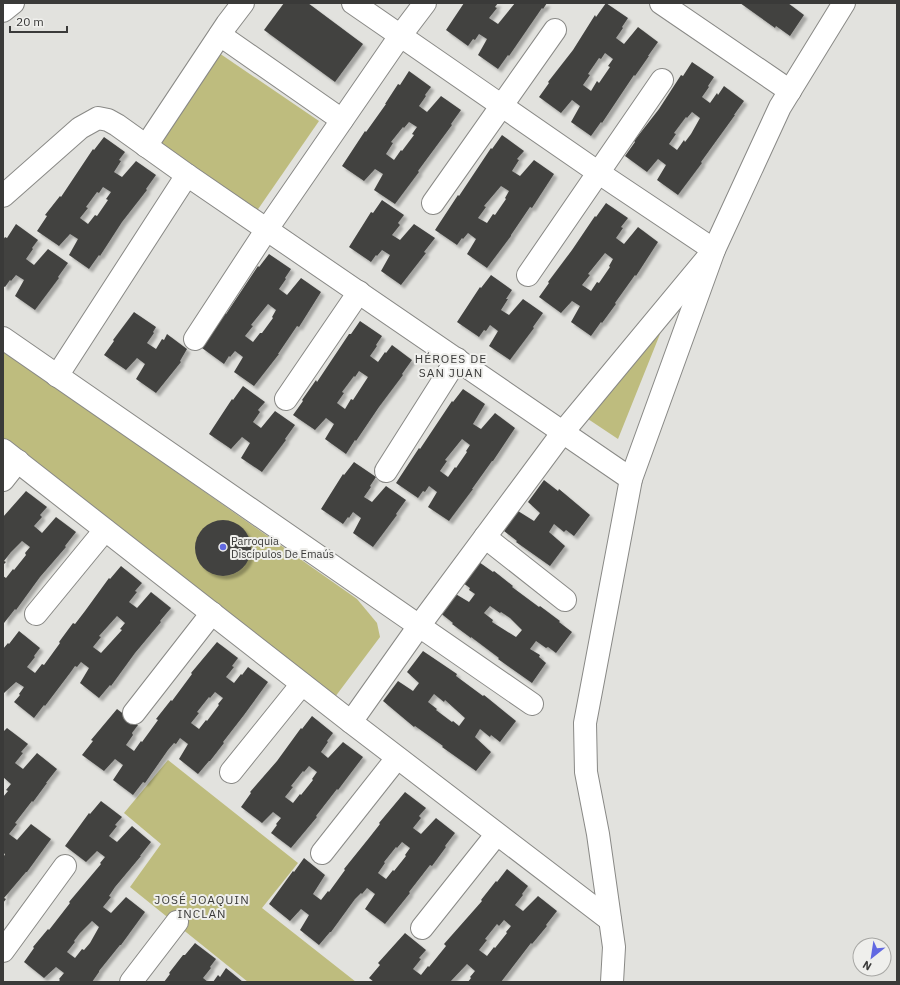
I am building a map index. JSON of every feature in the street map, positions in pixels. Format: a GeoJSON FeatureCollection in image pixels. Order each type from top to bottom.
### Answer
{"type":"FeatureCollection","features":[{"type":"Feature","properties":{"kind":"street"},"geometry":{"type":"LineString","coordinates":[[3,11],[13,3]]}},
{"type":"Feature","properties":{"kind":"street"},"geometry":{"type":"LineString","coordinates":[[146,146],[243,3]]}},
{"type":"Feature","properties":{"kind":"street"},"geometry":{"type":"LineString","coordinates":[[353,3],[599,173],[714,250]]}},
{"type":"Feature","properties":{"kind":"street"},"geometry":{"type":"LineString","coordinates":[[195,339],[267,229],[400,36],[425,3]]}},
{"type":"Feature","properties":{"kind":"street"},"geometry":{"type":"LineString","coordinates":[[661,3],[790,91]]}},
{"type":"Feature","properties":{"kind":"street"},"geometry":{"type":"LineString","coordinates":[[612,982],[614,947],[598,834],[586,772],[585,723],[631,478],[714,250],[780,107],[844,3]]}},
{"type":"Feature","properties":{"kind":"street"},"geometry":{"type":"LineString","coordinates":[[433,203],[501,104],[555,30]]}},
{"type":"Feature","properties":{"kind":"street"},"geometry":{"type":"LineString","coordinates":[[220,35],[342,120]]}},
{"type":"Feature","properties":{"kind":"street"},"geometry":{"type":"LineString","coordinates":[[528,275],[662,80]]}},
{"type":"Feature","properties":{"kind":"street"},"geometry":{"type":"LineString","coordinates":[[3,196],[80,128],[98,118],[108,120],[631,478]]}},
{"type":"Feature","properties":{"kind":"street"},"geometry":{"type":"LineString","coordinates":[[57,376],[188,175]]}},
{"type":"Feature","properties":{"kind":"street"},"geometry":{"type":"LineString","coordinates":[[351,722],[418,626],[563,432],[714,250]]}},
{"type":"Feature","properties":{"kind":"street"},"geometry":{"type":"LineString","coordinates":[[286,400],[359,292]]}},
{"type":"Feature","properties":{"kind":"street"},"geometry":{"type":"LineString","coordinates":[[3,338],[532,704]]}},
{"type":"Feature","properties":{"kind":"street"},"geometry":{"type":"LineString","coordinates":[[386,471],[457,359]]}},
{"type":"Feature","properties":{"kind":"street"},"geometry":{"type":"LineString","coordinates":[[3,480],[10,456],[496,835],[610,920]]}},
{"type":"Feature","properties":{"kind":"street"},"geometry":{"type":"LineString","coordinates":[[36,614],[105,530]]}},
{"type":"Feature","properties":{"kind":"street"},"geometry":{"type":"LineString","coordinates":[[485,537],[565,600]]}},
{"type":"Feature","properties":{"kind":"street"},"geometry":{"type":"LineString","coordinates":[[134,712],[212,613]]}},
{"type":"Feature","properties":{"kind":"street"},"geometry":{"type":"LineString","coordinates":[[231,772],[302,684]]}},
{"type":"Feature","properties":{"kind":"street"},"geometry":{"type":"LineString","coordinates":[[322,853],[397,758]]}},
{"type":"Feature","properties":{"kind":"street"},"geometry":{"type":"LineString","coordinates":[[422,928],[496,835]]}},
{"type":"Feature","properties":{"kind":"street"},"geometry":{"type":"LineString","coordinates":[[3,951],[66,866]]}},
{"type":"Feature","properties":{"kind":"street"},"geometry":{"type":"LineString","coordinates":[[131,982],[176,922]]}},
{"type":"Feature","properties":{"kind":"shaded area"},"geometry":{"type":"Polygon","coordinates":[[[219,53],[319,121],[254,215],[155,146],[219,53]]]}},
{"type":"Feature","properties":{"kind":"shaded area"},"geometry":{"type":"Polygon","coordinates":[[[668,314],[618,439],[588,419],[668,314]]]}},
{"type":"Feature","properties":{"kind":"shaded area"},"geometry":{"type":"Polygon","coordinates":[[[3,350],[357,599],[377,623],[380,637],[335,697],[3,445],[3,350]]]}},
{"type":"Feature","properties":{"kind":"shaded area"},"geometry":{"type":"Polygon","coordinates":[[[168,760],[298,863],[262,908],[356,982],[248,982],[130,887],[161,844],[124,813],[168,760]]]}},
{"type":"Feature","properties":{"kind":"building"},"geometry":{"type":"Polygon","coordinates":[[[284,3],[308,3],[363,44],[335,82],[264,30],[284,3]]]}},
{"type":"Feature","properties":{"kind":"building"},"geometry":{"type":"Polygon","coordinates":[[[464,3],[498,3],[495,7],[497,8],[489,18],[498,24],[515,3],[547,3],[498,69],[478,55],[487,39],[479,34],[468,46],[446,30],[464,3]]]}},
{"type":"Feature","properties":{"kind":"building"},"geometry":{"type":"Polygon","coordinates":[[[606,3],[628,18],[616,38],[624,44],[638,27],[658,42],[602,123],[601,122],[591,136],[571,122],[580,106],[572,100],[561,113],[539,97],[549,83],[548,82],[573,50],[595,15],[596,17],[606,3]],[[605,53],[601,59],[599,58],[588,74],[590,75],[583,85],[591,91],[597,81],[599,83],[610,67],[608,66],[613,59],[605,53]]]}},
{"type":"Feature","properties":{"kind":"building"},"geometry":{"type":"Polygon","coordinates":[[[740,3],[788,3],[804,15],[790,36],[776,26],[775,28],[740,3]]]}},
{"type":"Feature","properties":{"kind":"building"},"geometry":{"type":"Polygon","coordinates":[[[692,62],[714,77],[702,97],[710,103],[724,86],[744,101],[701,162],[702,163],[678,195],[657,180],[666,165],[658,159],[647,172],[625,156],[635,142],[634,141],[659,109],[681,75],[683,76],[692,62]],[[692,112],[687,118],[686,117],[674,133],[676,134],[669,144],[677,150],[684,140],[685,142],[691,134],[700,118],[692,112]]]}},
{"type":"Feature","properties":{"kind":"building"},"geometry":{"type":"Polygon","coordinates":[[[409,71],[431,87],[419,106],[427,112],[441,96],[461,110],[451,124],[452,125],[418,171],[419,172],[395,204],[374,190],[383,174],[375,169],[364,181],[342,166],[365,131],[366,132],[386,104],[398,84],[400,85],[409,71]],[[409,122],[404,128],[403,127],[391,142],[393,143],[386,154],[394,160],[414,135],[412,134],[417,127],[409,122]]]}},
{"type":"Feature","properties":{"kind":"building"},"geometry":{"type":"Polygon","coordinates":[[[502,135],[524,151],[517,159],[519,160],[512,171],[520,176],[534,160],[554,174],[532,208],[530,207],[487,268],[467,254],[476,239],[468,233],[457,245],[435,230],[491,148],[492,149],[502,135]],[[501,186],[484,206],[486,207],[478,218],[487,223],[493,214],[495,215],[506,199],[505,198],[509,191],[501,186]]]}},
{"type":"Feature","properties":{"kind":"building"},"geometry":{"type":"Polygon","coordinates":[[[104,137],[125,152],[119,160],[121,161],[114,172],[122,177],[136,161],[156,175],[146,189],[147,190],[122,222],[100,256],[99,255],[89,269],[69,255],[78,239],[70,234],[59,246],[37,231],[47,216],[45,215],[60,196],[61,197],[93,149],[94,150],[104,137]],[[103,187],[99,193],[97,192],[86,207],[88,208],[80,218],[88,224],[95,215],[97,216],[108,200],[106,199],[111,192],[103,187]]]}},
{"type":"Feature","properties":{"kind":"building"},"geometry":{"type":"Polygon","coordinates":[[[382,200],[404,215],[398,223],[400,225],[392,235],[400,240],[414,224],[435,238],[424,252],[426,253],[401,285],[381,271],[390,255],[382,250],[371,262],[349,247],[371,212],[373,213],[382,200]]]}},
{"type":"Feature","properties":{"kind":"building"},"geometry":{"type":"Polygon","coordinates":[[[606,203],[628,218],[621,227],[623,228],[616,238],[624,244],[638,227],[658,242],[636,276],[635,275],[615,303],[616,304],[591,336],[571,322],[580,306],[572,301],[561,313],[539,297],[595,216],[596,217],[606,203]],[[605,253],[588,274],[590,275],[582,285],[591,291],[597,282],[599,283],[610,267],[609,266],[613,259],[605,253]]]}},
{"type":"Feature","properties":{"kind":"building"},"geometry":{"type":"Polygon","coordinates":[[[16,224],[38,240],[26,259],[34,265],[48,249],[68,263],[58,277],[59,278],[35,310],[15,296],[24,280],[16,275],[5,287],[3,286],[3,240],[5,237],[7,238],[16,224]]]}},
{"type":"Feature","properties":{"kind":"building"},"geometry":{"type":"Polygon","coordinates":[[[269,254],[291,269],[279,289],[287,295],[301,278],[321,292],[299,327],[297,326],[279,354],[254,386],[234,372],[243,357],[235,351],[230,357],[229,356],[224,364],[202,348],[258,266],[259,267],[269,254]],[[268,304],[251,325],[253,326],[245,336],[253,342],[273,318],[272,317],[276,310],[268,304]]]}},
{"type":"Feature","properties":{"kind":"building"},"geometry":{"type":"Polygon","coordinates":[[[491,275],[512,290],[501,310],[509,315],[523,299],[543,313],[533,327],[534,328],[510,360],[489,346],[498,331],[490,325],[479,337],[457,322],[480,287],[481,288],[491,275]]]}},
{"type":"Feature","properties":{"kind":"building"},"geometry":{"type":"Polygon","coordinates":[[[134,312],[156,327],[147,343],[156,349],[167,334],[187,349],[180,361],[181,362],[156,393],[136,379],[145,364],[137,358],[126,370],[104,355],[114,341],[113,340],[134,312]]]}},
{"type":"Feature","properties":{"kind":"building"},"geometry":{"type":"Polygon","coordinates":[[[360,321],[382,336],[370,356],[378,362],[392,345],[412,360],[402,374],[403,375],[346,454],[325,439],[334,424],[326,418],[315,430],[293,415],[316,380],[317,382],[349,334],[351,334],[360,321]],[[359,371],[342,392],[344,393],[337,403],[345,409],[351,399],[353,400],[368,377],[359,371]]]}},
{"type":"Feature","properties":{"kind":"building"},"geometry":{"type":"Polygon","coordinates":[[[243,386],[265,402],[258,410],[260,412],[253,422],[261,428],[275,411],[295,425],[285,439],[286,440],[262,472],[241,458],[250,443],[242,437],[231,449],[209,434],[232,399],[233,400],[243,386]]]}},
{"type":"Feature","properties":{"kind":"building"},"geometry":{"type":"Polygon","coordinates":[[[463,389],[485,404],[473,424],[481,429],[495,413],[515,428],[449,521],[428,507],[437,492],[429,486],[418,498],[396,483],[452,401],[453,402],[463,389]],[[462,439],[445,460],[447,461],[440,471],[448,477],[467,452],[466,451],[470,445],[462,439]]]}},
{"type":"Feature","properties":{"kind":"building"},"geometry":{"type":"Polygon","coordinates":[[[354,462],[376,477],[364,497],[372,502],[386,486],[406,500],[396,514],[397,515],[373,547],[353,533],[361,518],[353,512],[343,524],[321,509],[343,474],[344,475],[354,462]]]}},
{"type":"Feature","properties":{"kind":"building"},"geometry":{"type":"Polygon","coordinates":[[[544,480],[558,491],[559,489],[590,515],[574,536],[566,530],[564,532],[554,524],[549,532],[565,546],[550,566],[516,542],[517,541],[504,531],[518,511],[534,521],[540,513],[528,502],[544,480]]]}},
{"type":"Feature","properties":{"kind":"building"},"geometry":{"type":"Polygon","coordinates":[[[26,491],[47,507],[40,515],[42,517],[34,526],[42,533],[56,517],[76,532],[65,546],[66,547],[4,623],[3,576],[6,578],[13,569],[14,570],[26,555],[25,553],[30,547],[22,541],[11,552],[4,561],[6,562],[3,565],[3,517],[26,491]]]}},
{"type":"Feature","properties":{"kind":"building","name":"Parroquia Discípulos De Emaús"},"geometry":{"type":"Polygon","coordinates":[[[223,520],[238,525],[246,533],[251,548],[246,563],[238,571],[223,576],[208,571],[200,563],[195,548],[200,533],[208,525],[223,520]]]}},
{"type":"Feature","properties":{"kind":"building"},"geometry":{"type":"Polygon","coordinates":[[[479,562],[493,572],[494,571],[513,586],[512,587],[560,621],[559,622],[572,632],[556,653],[536,641],[530,649],[540,655],[539,657],[546,663],[532,683],[452,624],[453,623],[439,612],[454,593],[469,602],[475,594],[463,583],[479,562]],[[490,606],[484,613],[493,620],[492,622],[516,637],[522,630],[510,618],[501,612],[500,613],[490,606]]]}},
{"type":"Feature","properties":{"kind":"building"},"geometry":{"type":"Polygon","coordinates":[[[121,566],[142,583],[135,591],[137,592],[129,602],[137,608],[151,592],[171,608],[111,686],[110,685],[99,698],[80,683],[89,668],[81,662],[77,667],[75,666],[45,706],[44,705],[34,718],[14,702],[24,687],[16,682],[4,693],[3,692],[3,649],[19,631],[40,648],[27,667],[35,673],[42,664],[44,665],[73,623],[75,624],[109,578],[110,579],[121,566]],[[117,616],[99,636],[101,637],[93,647],[101,653],[122,630],[120,629],[125,623],[117,616]]]}},
{"type":"Feature","properties":{"kind":"building"},"geometry":{"type":"Polygon","coordinates":[[[217,642],[238,658],[232,666],[234,667],[226,677],[234,683],[248,667],[268,682],[223,742],[224,743],[198,774],[179,759],[188,744],[180,738],[176,744],[174,743],[168,750],[145,783],[143,782],[133,795],[113,780],[123,765],[115,759],[104,771],[82,755],[93,741],[91,740],[117,709],[138,725],[126,745],[134,751],[158,720],[156,719],[171,700],[172,701],[192,674],[191,673],[217,642]],[[215,692],[197,712],[199,713],[191,723],[199,729],[206,720],[207,721],[223,698],[215,692]]]}},
{"type":"Feature","properties":{"kind":"building"},"geometry":{"type":"Polygon","coordinates":[[[423,651],[457,674],[456,676],[483,696],[484,695],[516,721],[500,742],[491,735],[490,737],[480,729],[475,737],[491,752],[476,771],[415,726],[414,727],[383,701],[398,681],[413,691],[419,683],[407,672],[423,651]],[[434,694],[428,702],[437,709],[436,710],[459,726],[465,718],[445,700],[444,702],[434,694]]]}},
{"type":"Feature","properties":{"kind":"building"},"geometry":{"type":"Polygon","coordinates":[[[312,716],[333,733],[321,752],[328,758],[343,742],[363,757],[291,848],[271,833],[281,818],[273,812],[262,823],[241,807],[251,793],[250,792],[277,761],[301,728],[302,729],[312,716]],[[309,766],[291,786],[293,787],[285,797],[293,803],[313,780],[312,779],[317,772],[309,766]]]}},
{"type":"Feature","properties":{"kind":"building"},"geometry":{"type":"Polygon","coordinates":[[[7,728],[28,744],[21,752],[23,753],[15,763],[23,769],[37,753],[57,769],[33,802],[32,801],[15,823],[17,824],[9,834],[17,840],[31,824],[51,839],[27,872],[4,898],[6,899],[3,903],[3,858],[5,854],[3,853],[3,797],[11,784],[3,777],[3,732],[7,728]]]}},
{"type":"Feature","properties":{"kind":"building"},"geometry":{"type":"Polygon","coordinates":[[[405,792],[426,808],[419,816],[421,818],[413,828],[421,834],[436,818],[455,833],[432,866],[430,865],[385,924],[365,909],[375,894],[367,888],[355,899],[331,932],[319,945],[300,930],[309,915],[301,909],[290,921],[269,904],[304,858],[325,875],[313,894],[321,900],[328,891],[329,892],[345,870],[344,869],[380,824],[379,823],[405,792]],[[402,842],[384,862],[385,863],[378,873],[386,879],[406,856],[405,855],[410,848],[402,842]]]}},
{"type":"Feature","properties":{"kind":"building"},"geometry":{"type":"Polygon","coordinates":[[[101,801],[122,817],[115,825],[117,826],[109,836],[117,842],[132,826],[151,842],[115,887],[109,896],[111,897],[103,907],[111,913],[126,897],[145,912],[92,982],[58,982],[64,973],[56,967],[44,978],[24,962],[34,948],[33,947],[48,929],[49,930],[105,857],[97,851],[86,862],[65,846],[89,813],[90,814],[101,801]],[[92,921],[80,933],[67,952],[75,958],[82,949],[84,950],[90,943],[99,927],[92,921]]]}},
{"type":"Feature","properties":{"kind":"building"},"geometry":{"type":"Polygon","coordinates":[[[507,869],[528,886],[515,905],[523,911],[538,896],[557,911],[546,925],[547,926],[532,944],[531,943],[501,982],[468,982],[475,971],[467,964],[450,982],[374,982],[369,978],[380,965],[378,963],[405,933],[426,950],[419,958],[421,959],[413,969],[421,975],[446,946],[444,944],[482,901],[481,900],[496,881],[497,882],[507,869]],[[504,920],[499,926],[497,924],[485,939],[487,940],[479,950],[487,956],[507,933],[506,932],[511,926],[504,920]]]}},
{"type":"Feature","properties":{"kind":"building"},"geometry":{"type":"Polygon","coordinates":[[[195,943],[216,959],[203,978],[208,982],[164,982],[183,955],[185,955],[195,943]]]}},
{"type":"Feature","properties":{"kind":"building"},"geometry":{"type":"Polygon","coordinates":[[[226,968],[243,982],[213,982],[218,975],[220,977],[226,968]]]}},
{"type":"Feature","properties":{"kind":"place","name":"Parroquia Discípulos De Emaús"},"geometry":{"type":"Point","coordinates":[223,547]}},
{"type":"Feature","properties":{"kind":"district","name":"HÉROES DE SAN JUAN"},"geometry":{"type":"Point","coordinates":[451,366]}},
{"type":"Feature","properties":{"kind":"district","name":"JOSÉ JOAQUIN INCLAN"},"geometry":{"type":"Point","coordinates":[202,907]}}]}
